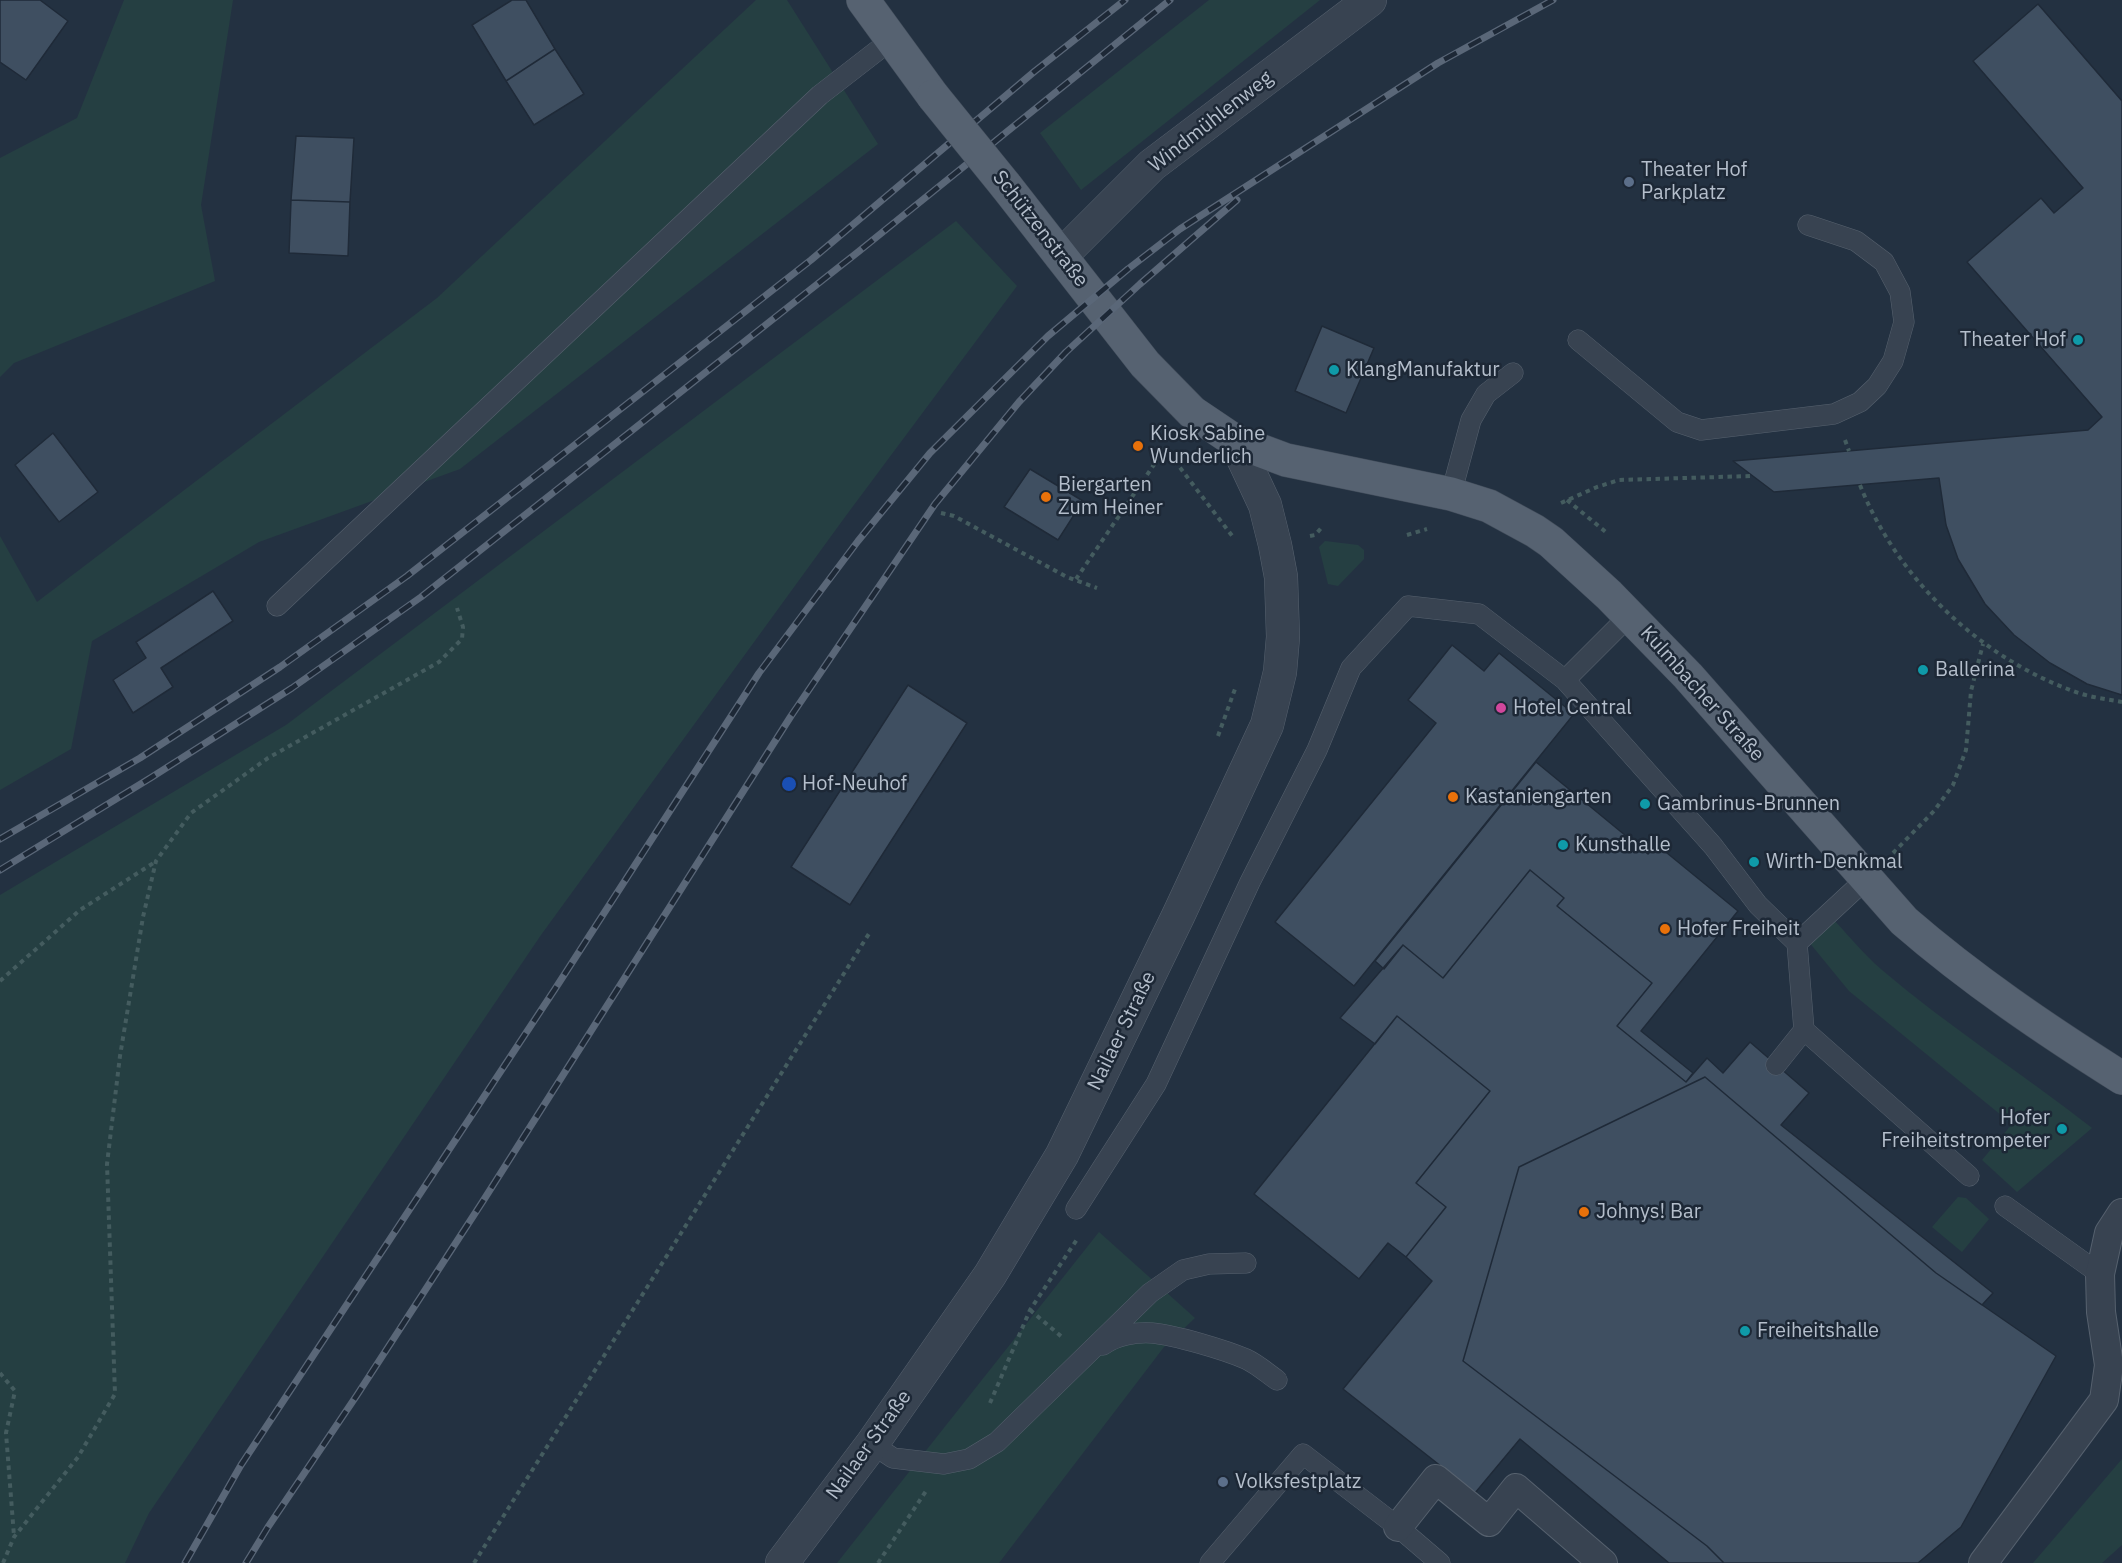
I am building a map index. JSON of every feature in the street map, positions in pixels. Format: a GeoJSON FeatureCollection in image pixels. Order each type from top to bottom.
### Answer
{"type":"FeatureCollection","features":[{"type":"Feature","properties":{"kind":"main road","name":"Schützenstraße"},"geometry":{"type":"LineString","coordinates":[[863,0],[933,96],[1144,364],[1192,412],[1234,441]]}},
{"type":"Feature","properties":{"kind":"main road","name":"Kulmbacher Straße"},"geometry":{"type":"LineString","coordinates":[[1234,441],[1286,460],[1451,494],[1489,506],[1543,536],[1574,561],[1688,676],[1904,921],[1943,955],[2025,1015],[2115,1072]]}},
{"type":"Feature","properties":{"kind":"street","name":"Windmühlenweg"},"geometry":{"type":"LineString","coordinates":[[1061,256],[1152,165],[1371,0]]}},
{"type":"Feature","properties":{"kind":"street","name":"Nailaer Straße"},"geometry":{"type":"LineString","coordinates":[[782,1563],[872,1444],[990,1275],[1062,1155],[1179,914],[1267,725],[1280,672],[1283,638],[1281,577],[1264,505],[1234,441]]}},
{"type":"Feature","properties":{"kind":"street"},"geometry":{"type":"LineString","coordinates":[[1984,1563],[2104,1400],[2109,1365],[2101,1312],[2100,1274],[2109,1233],[2122,1213]]}},
{"type":"Feature","properties":{"kind":"street"},"geometry":{"type":"LineString","coordinates":[[1398,1527],[1439,1474],[1489,1522],[1516,1488],[1603,1563]]}},
{"type":"Feature","properties":{"kind":"lane"},"geometry":{"type":"LineString","coordinates":[[277,606],[820,95],[891,40]]}},
{"type":"Feature","properties":{"kind":"lane"},"geometry":{"type":"LineString","coordinates":[[1578,340],[1677,422],[1701,430],[1834,414],[1860,402],[1877,386],[1893,361],[1904,322],[1900,292],[1884,262],[1856,241],[1808,225]]}},
{"type":"Feature","properties":{"kind":"lane"},"geometry":{"type":"LineString","coordinates":[[1451,494],[1471,420],[1485,394],[1513,373]]}},
{"type":"Feature","properties":{"kind":"lane"},"geometry":{"type":"LineString","coordinates":[[1076,1209],[1156,1084],[1250,882],[1317,750],[1351,668],[1408,606],[1479,614],[1565,680],[1713,846],[1758,905],[1797,943],[1804,1030],[1776,1065]]}},
{"type":"Feature","properties":{"kind":"lane"},"geometry":{"type":"LineString","coordinates":[[1565,680],[1629,616]]}},
{"type":"Feature","properties":{"kind":"lane"},"geometry":{"type":"LineString","coordinates":[[1797,943],[1866,879]]}},
{"type":"Feature","properties":{"kind":"lane"},"geometry":{"type":"LineString","coordinates":[[1804,1030],[1969,1176]]}},
{"type":"Feature","properties":{"kind":"lane"},"geometry":{"type":"LineString","coordinates":[[2005,1206],[2100,1274]]}},
{"type":"Feature","properties":{"kind":"lane"},"geometry":{"type":"LineString","coordinates":[[872,1444],[893,1458],[944,1464],[969,1459],[997,1442],[1150,1293],[1183,1270],[1209,1264],[1246,1263]]}},
{"type":"Feature","properties":{"kind":"lane"},"geometry":{"type":"LineString","coordinates":[[1085,1358],[1108,1341],[1128,1334],[1152,1333],[1201,1345],[1247,1360],[1277,1380]]}},
{"type":"Feature","properties":{"kind":"lane"},"geometry":{"type":"LineString","coordinates":[[1210,1563],[1303,1454],[1398,1527],[1440,1563]]}},
{"type":"Feature","properties":{"kind":"path"},"geometry":{"type":"LineString","coordinates":[[1076,579],[1164,450],[1247,557],[1275,545],[1316,535],[1323,526]]}},
{"type":"Feature","properties":{"kind":"path"},"geometry":{"type":"LineString","coordinates":[[1619,480],[1752,476]]}},
{"type":"Feature","properties":{"kind":"path"},"geometry":{"type":"LineString","coordinates":[[1860,485],[1896,552],[1939,605],[1983,644],[2031,673],[2075,692],[2122,702]]}},
{"type":"Feature","properties":{"kind":"path"},"geometry":{"type":"LineString","coordinates":[[1567,500],[1607,533]]}},
{"type":"Feature","properties":{"kind":"path"},"geometry":{"type":"LineString","coordinates":[[941,513],[954,516],[1067,577],[1097,588]]}},
{"type":"Feature","properties":{"kind":"path"},"geometry":{"type":"LineString","coordinates":[[0,981],[80,910],[156,861],[191,813],[258,765],[439,662],[462,639],[463,627],[457,608]]}},
{"type":"Feature","properties":{"kind":"path"},"geometry":{"type":"LineString","coordinates":[[1866,879],[1934,811],[1953,785],[1966,750],[1971,691],[1983,644]]}},
{"type":"Feature","properties":{"kind":"path"},"geometry":{"type":"LineString","coordinates":[[1215,745],[1238,681]]}},
{"type":"Feature","properties":{"kind":"path"},"geometry":{"type":"LineString","coordinates":[[3,1563],[15,1537],[78,1457],[115,1394],[107,1164],[122,1045],[143,917],[156,861]]}},
{"type":"Feature","properties":{"kind":"path"},"geometry":{"type":"LineString","coordinates":[[474,1563],[870,932]]}},
{"type":"Feature","properties":{"kind":"path"},"geometry":{"type":"LineString","coordinates":[[1030,1310],[1085,1358]]}},
{"type":"Feature","properties":{"kind":"path"},"geometry":{"type":"LineString","coordinates":[[0,1373],[15,1391],[6,1433],[15,1537]]}},
{"type":"Feature","properties":{"kind":"path"},"geometry":{"type":"LineString","coordinates":[[878,1563],[944,1464]]}},
{"type":"Feature","properties":{"kind":"green space"},"geometry":{"type":"Polygon","coordinates":[[[124,0],[233,0],[201,205],[215,281],[14,363],[0,377],[0,158],[77,118],[124,0]]]}},
{"type":"Feature","properties":{"kind":"green space"},"geometry":{"type":"Polygon","coordinates":[[[756,0],[787,0],[878,144],[460,469],[259,542],[92,641],[71,749],[0,790],[0,536],[37,602],[437,298],[756,0]]]}},
{"type":"Feature","properties":{"kind":"green space"},"geometry":{"type":"Polygon","coordinates":[[[1209,0],[1320,0],[1081,190],[1040,133],[1209,0]]]}},
{"type":"Feature","properties":{"kind":"green space"},"geometry":{"type":"Polygon","coordinates":[[[956,221],[1017,286],[845,517],[541,935],[149,1513],[125,1563],[0,1563],[0,895],[286,725],[956,221]]]}},
{"type":"Feature","properties":{"kind":"green space"},"geometry":{"type":"Polygon","coordinates":[[[1325,541],[1358,545],[1364,550],[1364,559],[1338,586],[1328,584],[1319,547],[1325,541]]]}},
{"type":"Feature","properties":{"kind":"green space"},"geometry":{"type":"Polygon","coordinates":[[[1828,914],[1875,964],[1907,991],[2092,1128],[2017,1192],[1982,1160],[2012,1124],[1849,991],[1804,936],[1828,914]]]}},
{"type":"Feature","properties":{"kind":"green space"},"geometry":{"type":"Polygon","coordinates":[[[1958,1197],[1966,1198],[1989,1219],[1962,1252],[1932,1227],[1958,1197]]]}},
{"type":"Feature","properties":{"kind":"green space"},"geometry":{"type":"Polygon","coordinates":[[[1099,1232],[1195,1318],[1164,1347],[999,1563],[837,1563],[1099,1232]]]}},
{"type":"Feature","properties":{"kind":"green space"},"geometry":{"type":"Polygon","coordinates":[[[2122,1459],[2122,1545],[2102,1563],[2033,1563],[2122,1459]]]}},
{"type":"Feature","properties":{"kind":"building"},"geometry":{"type":"Polygon","coordinates":[[[0,0],[40,0],[68,21],[26,80],[0,62],[0,0]]]}},
{"type":"Feature","properties":{"kind":"building"},"geometry":{"type":"Polygon","coordinates":[[[512,0],[526,0],[555,49],[506,81],[472,25],[512,0]]]}},
{"type":"Feature","properties":{"kind":"building","name":"Theater Hof"},"geometry":{"type":"Polygon","coordinates":[[[2038,4],[2122,101],[2122,695],[2087,684],[2050,663],[2014,635],[1985,604],[1958,559],[1946,525],[1939,478],[1774,492],[1733,461],[2088,430],[2102,417],[1967,262],[2041,198],[2054,213],[2083,188],[1973,61],[2038,4]]]}},
{"type":"Feature","properties":{"kind":"building"},"geometry":{"type":"Polygon","coordinates":[[[555,49],[584,94],[534,125],[506,81],[555,49]]]}},
{"type":"Feature","properties":{"kind":"building"},"geometry":{"type":"Polygon","coordinates":[[[296,136],[354,138],[350,202],[291,200],[296,136]]]}},
{"type":"Feature","properties":{"kind":"building"},"geometry":{"type":"Polygon","coordinates":[[[291,200],[350,202],[348,256],[289,253],[291,200]]]}},
{"type":"Feature","properties":{"kind":"building","name":"KlangManufaktur"},"geometry":{"type":"Polygon","coordinates":[[[1322,326],[1374,348],[1346,413],[1295,391],[1322,326]]]}},
{"type":"Feature","properties":{"kind":"building"},"geometry":{"type":"Polygon","coordinates":[[[53,433],[98,492],[59,522],[15,465],[53,433]]]}},
{"type":"Feature","properties":{"kind":"building"},"geometry":{"type":"Polygon","coordinates":[[[1030,469],[1083,501],[1058,540],[1004,507],[1030,469]]]}},
{"type":"Feature","properties":{"kind":"building"},"geometry":{"type":"Polygon","coordinates":[[[213,591],[233,621],[161,668],[173,687],[133,713],[113,680],[146,658],[136,642],[213,591]]]}},
{"type":"Feature","properties":{"kind":"building"},"geometry":{"type":"Polygon","coordinates":[[[1452,645],[1484,671],[1499,653],[1574,714],[1354,986],[1275,922],[1436,723],[1408,700],[1452,645]]]}},
{"type":"Feature","properties":{"kind":"building"},"geometry":{"type":"Polygon","coordinates":[[[908,685],[967,723],[850,905],[791,867],[908,685]]]}},
{"type":"Feature","properties":{"kind":"building"},"geometry":{"type":"Polygon","coordinates":[[[1536,762],[1648,854],[1656,844],[1738,911],[1641,1031],[1693,1073],[1686,1082],[1617,1026],[1652,983],[1557,906],[1564,898],[1530,870],[1443,978],[1403,945],[1384,969],[1375,961],[1536,762]]]}},
{"type":"Feature","properties":{"kind":"building"},"geometry":{"type":"Polygon","coordinates":[[[1530,870],[1564,898],[1557,906],[1652,983],[1617,1026],[1686,1082],[1707,1058],[1723,1073],[1750,1042],[1809,1093],[1781,1125],[1993,1293],[1982,1305],[1936,1273],[1705,1077],[1519,1167],[1463,1361],[1707,1546],[1724,1563],[1669,1563],[1520,1439],[1475,1493],[1343,1389],[1432,1281],[1406,1257],[1446,1207],[1416,1183],[1490,1091],[1397,1016],[1375,1044],[1340,1018],[1403,945],[1443,978],[1530,870]]]}},
{"type":"Feature","properties":{"kind":"building"},"geometry":{"type":"Polygon","coordinates":[[[1397,1016],[1490,1091],[1416,1183],[1446,1207],[1406,1257],[1388,1243],[1359,1279],[1254,1194],[1397,1016]]]}},
{"type":"Feature","properties":{"kind":"building","name":"Freiheitshalle"},"geometry":{"type":"Polygon","coordinates":[[[1705,1077],[1936,1273],[2056,1356],[1961,1527],[1918,1563],[1724,1563],[1707,1546],[1463,1361],[1519,1167],[1705,1077]]]}},
{"type":"Feature","properties":{"kind":"railway"},"geometry":{"type":"LineString","coordinates":[[0,839],[140,758],[280,667],[407,576],[811,260],[1035,71],[1125,0]]}},
{"type":"Feature","properties":{"kind":"railway"},"geometry":{"type":"LineString","coordinates":[[0,870],[292,688],[421,597],[858,252],[1170,0]]}},
{"type":"Feature","properties":{"kind":"railway"},"geometry":{"type":"LineString","coordinates":[[185,1563],[241,1465],[555,989],[759,673],[858,541],[930,453],[1048,336],[1180,229],[1438,63],[1553,0]]}},
{"type":"Feature","properties":{"kind":"railway"},"geometry":{"type":"LineString","coordinates":[[246,1563],[483,1201],[791,716],[935,504],[1019,402],[1066,352],[1237,200]]}},
{"type":"Feature","properties":{"kind":"place","name":"Theater Hof Parkplatz"},"geometry":{"type":"Point","coordinates":[1629,182]}},
{"type":"Feature","properties":{"kind":"place","name":"Theater Hof"},"geometry":{"type":"Point","coordinates":[2078,340]}},
{"type":"Feature","properties":{"kind":"place","name":"KlangManufaktur"},"geometry":{"type":"Point","coordinates":[1334,370]}},
{"type":"Feature","properties":{"kind":"place","name":"Kiosk Sabine Wunderlich"},"geometry":{"type":"Point","coordinates":[1138,446]}},
{"type":"Feature","properties":{"kind":"place","name":"Biergarten Zum Heiner"},"geometry":{"type":"Point","coordinates":[1046,497]}},
{"type":"Feature","properties":{"kind":"place","name":"Ballerina"},"geometry":{"type":"Point","coordinates":[1923,670]}},
{"type":"Feature","properties":{"kind":"place","name":"Hotel Central"},"geometry":{"type":"Point","coordinates":[1501,708]}},
{"type":"Feature","properties":{"kind":"place","name":"Hof-Neuhof"},"geometry":{"type":"Point","coordinates":[789,784]}},
{"type":"Feature","properties":{"kind":"place","name":"Kastaniengarten"},"geometry":{"type":"Point","coordinates":[1453,797]}},
{"type":"Feature","properties":{"kind":"place","name":"Gambrinus-Brunnen"},"geometry":{"type":"Point","coordinates":[1645,804]}},
{"type":"Feature","properties":{"kind":"place","name":"Kunsthalle"},"geometry":{"type":"Point","coordinates":[1563,845]}},
{"type":"Feature","properties":{"kind":"place","name":"Wirth-Denkmal"},"geometry":{"type":"Point","coordinates":[1754,862]}},
{"type":"Feature","properties":{"kind":"place","name":"Hofer Freiheit"},"geometry":{"type":"Point","coordinates":[1665,929]}},
{"type":"Feature","properties":{"kind":"place","name":"Hofer Freiheitstrompeter"},"geometry":{"type":"Point","coordinates":[2062,1129]}},
{"type":"Feature","properties":{"kind":"place","name":"Johnys! Bar"},"geometry":{"type":"Point","coordinates":[1584,1212]}},
{"type":"Feature","properties":{"kind":"place","name":"Freiheitshalle"},"geometry":{"type":"Point","coordinates":[1745,1331]}},
{"type":"Feature","properties":{"kind":"place","name":"Volksfestplatz"},"geometry":{"type":"Point","coordinates":[1223,1482]}}]}
